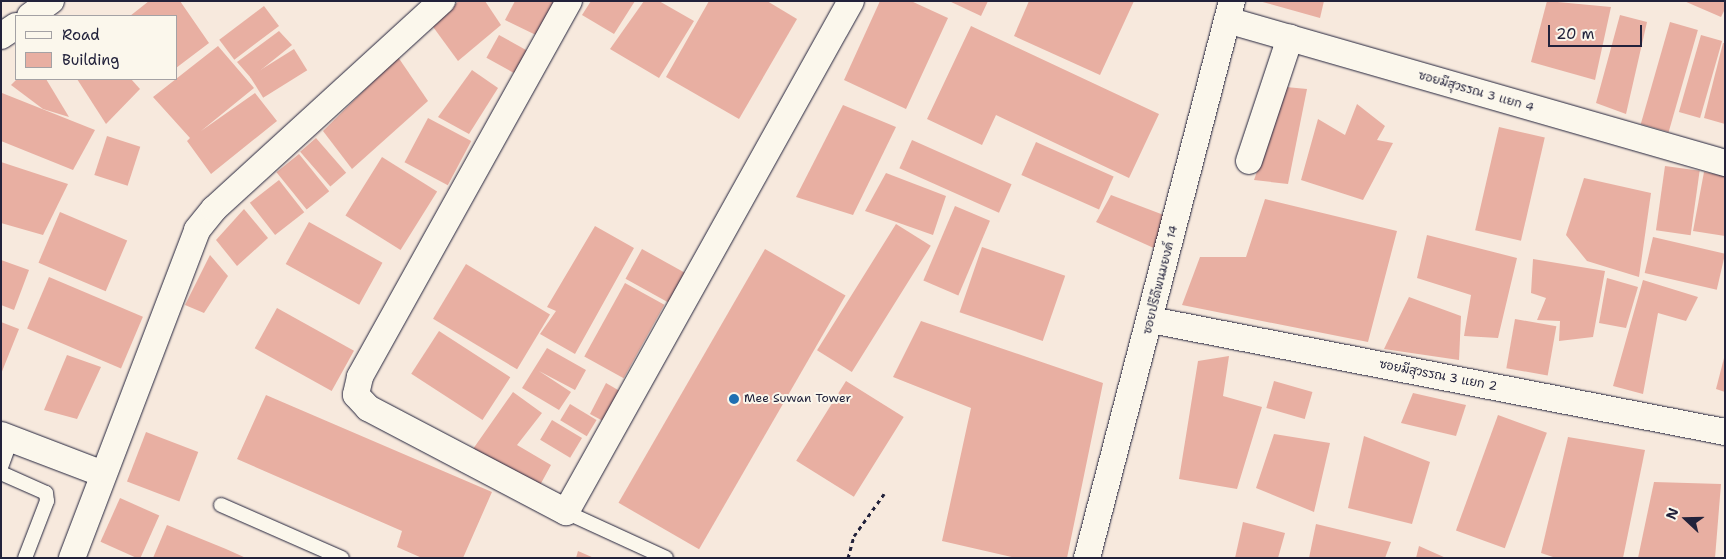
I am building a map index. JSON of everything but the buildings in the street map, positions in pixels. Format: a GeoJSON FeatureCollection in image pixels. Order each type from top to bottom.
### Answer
{"type":"FeatureCollection","features":[{"type":"Feature","properties":{"kind":"street"},"geometry":{"type":"LineString","coordinates":[[31,15],[51,1]]}},
{"type":"Feature","properties":{"kind":"street"},"geometry":{"type":"LineString","coordinates":[[72,558],[197,230],[214,209],[442,1]]}},
{"type":"Feature","properties":{"kind":"street"},"geometry":{"type":"LineString","coordinates":[[569,1],[360,377],[356,395],[368,408],[566,512],[851,1]]}},
{"type":"Feature","properties":{"kind":"street","name":"ซอยมีสุวรรณ 3 แยก 4"},"geometry":{"type":"LineString","coordinates":[[1229,11],[1290,38],[1725,164]]}},
{"type":"Feature","properties":{"kind":"street","name":"ซอยปรีดีพนมยงค์ 14"},"geometry":{"type":"LineString","coordinates":[[1087,558],[1151,320],[1229,11]]}},
{"type":"Feature","properties":{"kind":"street"},"geometry":{"type":"LineString","coordinates":[[1,36],[15,27]]}},
{"type":"Feature","properties":{"kind":"street"},"geometry":{"type":"LineString","coordinates":[[1249,161],[1290,38]]}},
{"type":"Feature","properties":{"kind":"street","name":"ซอยมีสุวรรณ 3 แยก 2"},"geometry":{"type":"LineString","coordinates":[[1151,320],[1725,432]]}},
{"type":"Feature","properties":{"kind":"street"},"geometry":{"type":"LineString","coordinates":[[6,437],[103,474]]}},
{"type":"Feature","properties":{"kind":"lane"},"geometry":{"type":"LineString","coordinates":[[1,467],[6,437]]}},
{"type":"Feature","properties":{"kind":"lane"},"geometry":{"type":"LineString","coordinates":[[1,473],[46,492],[47,501],[25,558]]}},
{"type":"Feature","properties":{"kind":"lane"},"geometry":{"type":"LineString","coordinates":[[221,505],[342,558]]}},
{"type":"Feature","properties":{"kind":"lane"},"geometry":{"type":"LineString","coordinates":[[566,512],[666,558]]}},
{"type":"Feature","properties":{"kind":"path"},"geometry":{"type":"LineString","coordinates":[[848,558],[854,536],[884,494]]}},
{"type":"Feature","properties":{"kind":"place","name":"Mee Suwan Tower"},"geometry":{"type":"Point","coordinates":[734,399]}}]}
